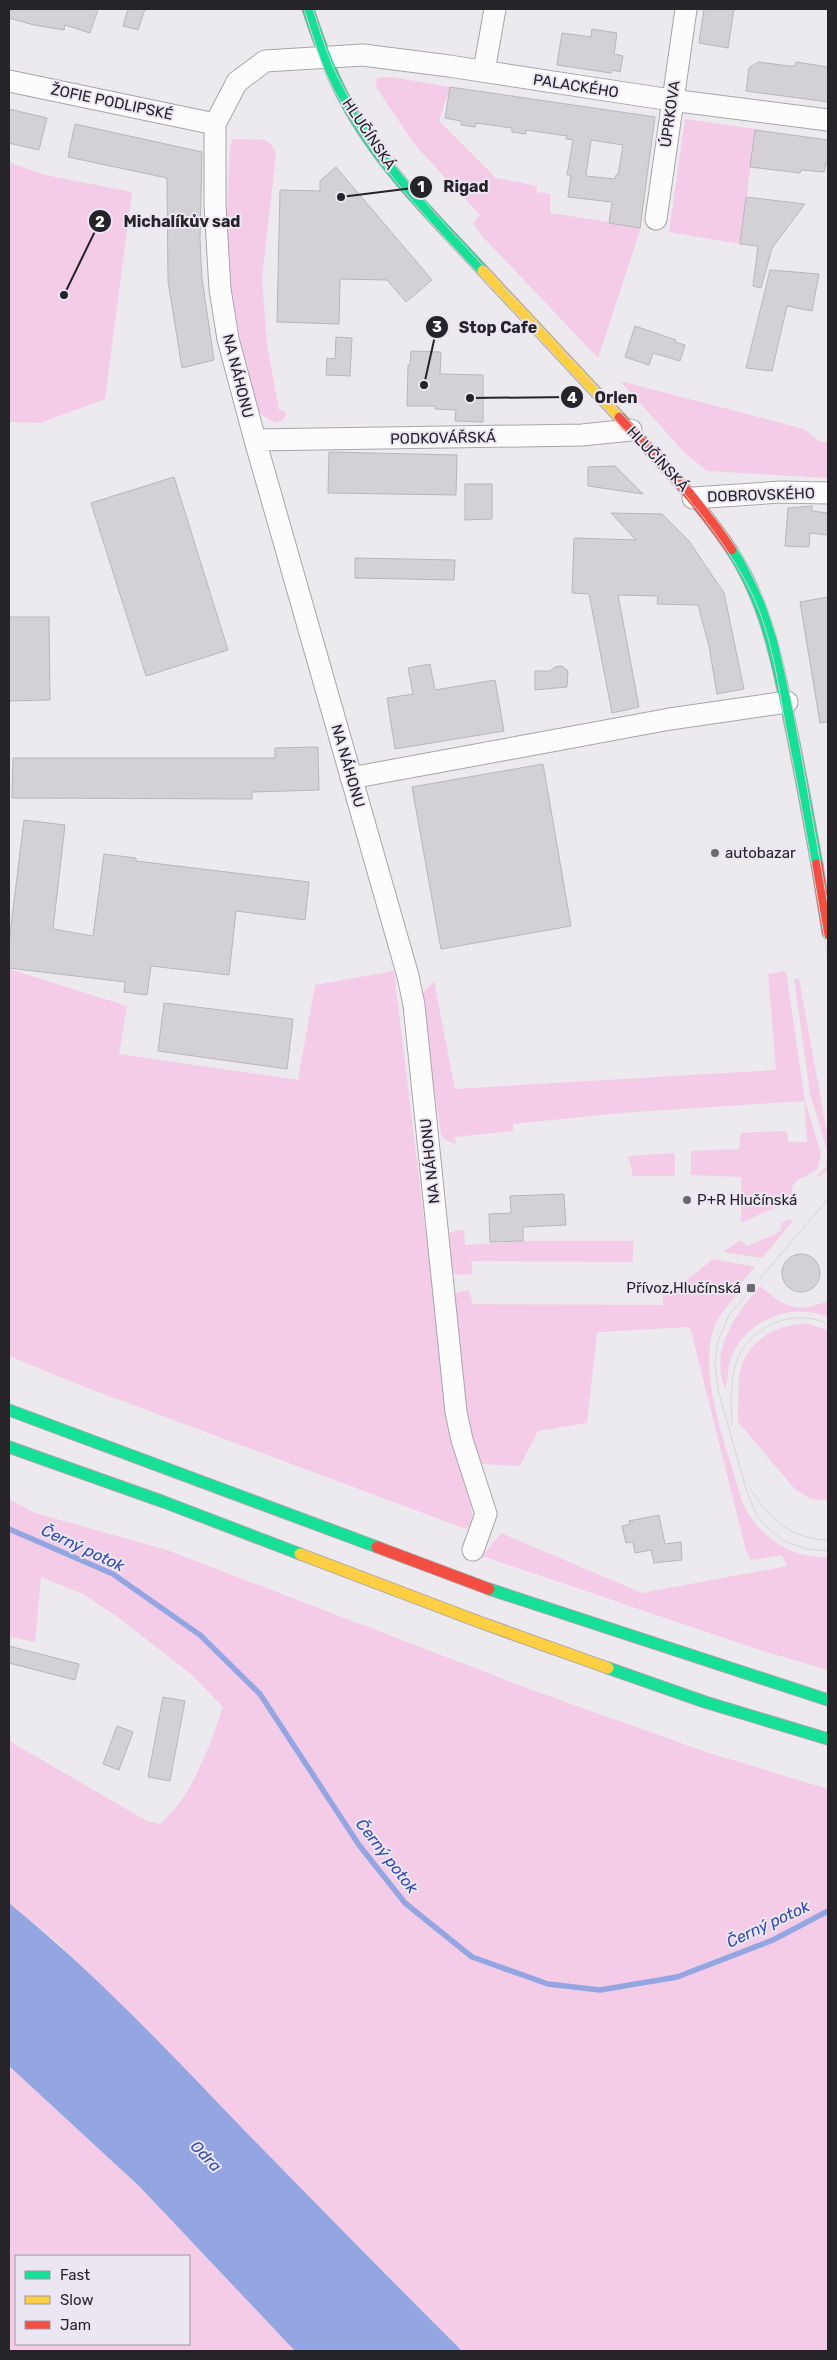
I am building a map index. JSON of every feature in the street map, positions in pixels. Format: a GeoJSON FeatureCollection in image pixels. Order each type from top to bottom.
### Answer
{"type":"FeatureCollection","features":[{"type":"Feature","properties":{"kind":"main road","name":"HLUČÍNSKÁ"},"geometry":{"type":"LineString","coordinates":[[308,9],[324,57],[358,123],[395,174],[426,210],[693,498],[729,545],[754,589],[774,645],[787,702],[828,933]]}},
{"type":"Feature","properties":{"kind":"main road"},"geometry":{"type":"LineString","coordinates":[[9,1410],[187,1474],[497,1592],[828,1700]]}},
{"type":"Feature","properties":{"kind":"main road"},"geometry":{"type":"LineString","coordinates":[[9,1447],[164,1502],[482,1623],[705,1702],[828,1739]]}},
{"type":"Feature","properties":{"kind":"street"},"geometry":{"type":"LineString","coordinates":[[484,71],[495,9]]}},
{"type":"Feature","properties":{"kind":"street","name":"ÚPRKOVA"},"geometry":{"type":"LineString","coordinates":[[656,219],[671,100],[686,9]]}},
{"type":"Feature","properties":{"kind":"street","name":"PALACKÉHO"},"geometry":{"type":"LineString","coordinates":[[324,57],[363,55],[484,71],[671,100],[828,120]]}},
{"type":"Feature","properties":{"kind":"street","name":"NA NÁHONU"},"geometry":{"type":"LineString","coordinates":[[324,57],[265,61],[237,82],[215,124],[215,205],[220,288],[228,339],[255,440],[408,976],[414,1005],[456,1412],[462,1440],[486,1514],[473,1550]]}},
{"type":"Feature","properties":{"kind":"street","name":"ŽOFIE PODLIPSKÉ"},"geometry":{"type":"LineString","coordinates":[[9,81],[215,124]]}},
{"type":"Feature","properties":{"kind":"street","name":"PODKOVÁŘSKÁ"},"geometry":{"type":"LineString","coordinates":[[255,440],[582,435],[631,430]]}},
{"type":"Feature","properties":{"kind":"street","name":"DOBROVSKÉHO"},"geometry":{"type":"LineString","coordinates":[[693,498],[781,492],[828,493]]}},
{"type":"Feature","properties":{"kind":"street"},"geometry":{"type":"LineString","coordinates":[[351,778],[670,719],[787,702]]}},
{"type":"Feature","properties":{"kind":"shaded area"},"geometry":{"type":"Polygon","coordinates":[[[392,77],[450,87],[439,121],[496,178],[537,186],[537,192],[550,194],[550,213],[641,227],[598,358],[483,237],[473,223],[480,215],[415,145],[376,87],[377,78],[392,77]]]}},
{"type":"Feature","properties":{"kind":"shaded area"},"geometry":{"type":"Polygon","coordinates":[[[685,119],[755,129],[741,244],[669,232],[685,119]]]}},
{"type":"Feature","properties":{"kind":"shaded area"},"geometry":{"type":"Polygon","coordinates":[[[232,140],[265,140],[272,145],[276,154],[262,278],[267,345],[279,410],[285,411],[286,416],[281,421],[275,422],[267,419],[254,407],[231,326],[226,234],[230,147],[232,140]]]}},
{"type":"Feature","properties":{"kind":"shaded area"},"geometry":{"type":"Polygon","coordinates":[[[9,162],[45,175],[132,192],[105,399],[40,423],[9,422],[9,162]]]}},
{"type":"Feature","properties":{"kind":"shaded area"},"geometry":{"type":"Polygon","coordinates":[[[620,381],[804,429],[819,441],[828,442],[828,478],[707,471],[684,452],[620,381]]]}},
{"type":"Feature","properties":{"kind":"shaded area"},"geometry":{"type":"Polygon","coordinates":[[[9,969],[127,1006],[119,1054],[298,1080],[315,985],[394,971],[450,1433],[470,1495],[473,1522],[466,1529],[77,1384],[9,1356],[9,969]]]}},
{"type":"Feature","properties":{"kind":"shaded area"},"geometry":{"type":"Polygon","coordinates":[[[786,971],[805,1101],[821,1154],[818,1168],[795,1182],[792,1191],[793,1199],[741,1223],[741,1177],[691,1175],[691,1151],[739,1149],[741,1133],[786,1131],[789,1142],[807,1142],[804,1101],[621,1113],[513,1124],[513,1131],[455,1137],[456,1144],[446,1140],[441,1135],[422,994],[434,981],[455,1089],[776,1070],[768,974],[786,971]]]}},
{"type":"Feature","properties":{"kind":"shaded area"},"geometry":{"type":"Polygon","coordinates":[[[794,979],[799,979],[828,1138],[828,1153],[810,1093],[794,979]]]}},
{"type":"Feature","properties":{"kind":"shaded area"},"geometry":{"type":"Polygon","coordinates":[[[675,1153],[675,1176],[633,1176],[628,1156],[675,1153]]]}},
{"type":"Feature","properties":{"kind":"shaded area"},"geometry":{"type":"Polygon","coordinates":[[[828,1153],[828,1170],[814,1179],[826,1167],[828,1153]]]}},
{"type":"Feature","properties":{"kind":"shaded area"},"geometry":{"type":"Polygon","coordinates":[[[790,1219],[792,1222],[762,1258],[723,1252],[740,1240],[747,1246],[780,1232],[782,1223],[790,1219]]]}},
{"type":"Feature","properties":{"kind":"shaded area"},"geometry":{"type":"Polygon","coordinates":[[[457,1230],[464,1231],[465,1245],[523,1241],[633,1241],[633,1262],[471,1261],[473,1274],[458,1275],[451,1272],[447,1234],[457,1230]]]}},
{"type":"Feature","properties":{"kind":"shaded area"},"geometry":{"type":"Polygon","coordinates":[[[713,1259],[755,1267],[735,1290],[738,1293],[718,1319],[710,1347],[709,1369],[712,1391],[723,1438],[742,1502],[757,1525],[766,1535],[788,1549],[814,1557],[828,1557],[828,1670],[763,1651],[482,1556],[501,1533],[642,1593],[787,1566],[782,1555],[751,1560],[746,1551],[690,1327],[597,1332],[587,1423],[538,1431],[520,1466],[482,1464],[469,1436],[451,1297],[455,1293],[469,1290],[473,1304],[663,1305],[663,1293],[676,1289],[713,1259]]]}},
{"type":"Feature","properties":{"kind":"shaded area"},"geometry":{"type":"Polygon","coordinates":[[[760,1286],[784,1303],[799,1308],[828,1301],[828,1318],[815,1313],[800,1311],[772,1317],[758,1324],[738,1345],[730,1362],[725,1388],[721,1374],[720,1359],[723,1346],[735,1320],[760,1286]]]}},
{"type":"Feature","properties":{"kind":"shaded area"},"geometry":{"type":"Polygon","coordinates":[[[808,1324],[828,1330],[828,1499],[826,1500],[811,1499],[795,1489],[738,1422],[739,1379],[742,1366],[754,1345],[762,1338],[783,1327],[808,1324]]]}},
{"type":"Feature","properties":{"kind":"shaded area"},"geometry":{"type":"Polygon","coordinates":[[[9,1499],[35,1513],[167,1550],[532,1690],[706,1752],[828,1789],[828,2351],[462,2351],[57,1942],[9,1903],[9,1741],[147,1821],[160,1824],[182,1800],[191,1786],[206,1754],[223,1707],[192,1675],[119,1618],[83,1594],[41,1577],[35,1642],[9,1637],[9,1499]]]}},
{"type":"Feature","properties":{"kind":"shaded area"},"geometry":{"type":"Polygon","coordinates":[[[9,2066],[140,2187],[295,2351],[9,2351],[9,2066]]]}},
{"type":"Feature","properties":{"kind":"water","name":"Odra"},"geometry":{"type":"Polygon","coordinates":[[[9,1903],[70,1956],[129,2012],[462,2351],[295,2351],[140,2187],[9,2066],[9,1903]]]}},
{"type":"Feature","properties":{"kind":"building"},"geometry":{"type":"Polygon","coordinates":[[[9,9],[98,9],[90,33],[65,25],[64,30],[34,25],[9,18],[9,9]]]}},
{"type":"Feature","properties":{"kind":"building"},"geometry":{"type":"Polygon","coordinates":[[[128,9],[145,9],[138,30],[123,26],[128,9]]]}},
{"type":"Feature","properties":{"kind":"building"},"geometry":{"type":"Polygon","coordinates":[[[704,9],[734,9],[728,48],[699,43],[704,9]]]}},
{"type":"Feature","properties":{"kind":"building"},"geometry":{"type":"Polygon","coordinates":[[[592,29],[617,33],[614,54],[623,56],[620,72],[612,70],[611,73],[557,65],[562,33],[591,37],[592,29]]]}},
{"type":"Feature","properties":{"kind":"building"},"geometry":{"type":"Polygon","coordinates":[[[758,62],[795,66],[796,62],[828,67],[828,102],[746,91],[749,68],[758,62]]]}},
{"type":"Feature","properties":{"kind":"building"},"geometry":{"type":"Polygon","coordinates":[[[450,87],[655,117],[640,228],[609,223],[612,202],[568,197],[571,175],[567,175],[573,140],[566,139],[567,136],[526,130],[526,134],[512,132],[512,128],[476,123],[475,127],[461,125],[461,121],[445,118],[450,87]],[[591,140],[586,176],[615,179],[616,175],[618,175],[623,145],[591,140]]]}},
{"type":"Feature","properties":{"kind":"building"},"geometry":{"type":"Polygon","coordinates":[[[9,109],[47,118],[39,150],[9,143],[9,109]]]}},
{"type":"Feature","properties":{"kind":"building"},"geometry":{"type":"Polygon","coordinates":[[[75,124],[202,152],[200,239],[202,279],[214,360],[182,368],[168,281],[167,178],[68,157],[75,124]]]}},
{"type":"Feature","properties":{"kind":"building"},"geometry":{"type":"Polygon","coordinates":[[[755,130],[828,140],[828,164],[826,163],[824,172],[801,170],[800,173],[750,167],[755,130]]]}},
{"type":"Feature","properties":{"kind":"building"},"geometry":{"type":"Polygon","coordinates":[[[336,167],[432,280],[406,302],[387,280],[340,279],[339,324],[277,322],[280,190],[320,191],[320,181],[336,167]]]}},
{"type":"Feature","properties":{"kind":"building"},"geometry":{"type":"Polygon","coordinates":[[[746,197],[805,204],[772,248],[761,288],[753,286],[758,246],[740,244],[746,197]]]}},
{"type":"Feature","properties":{"kind":"building"},"geometry":{"type":"Polygon","coordinates":[[[770,270],[819,274],[812,311],[787,306],[772,371],[746,368],[770,270]]]}},
{"type":"Feature","properties":{"kind":"building"},"geometry":{"type":"Polygon","coordinates":[[[635,326],[685,345],[680,361],[653,353],[649,365],[625,357],[635,326]]]}},
{"type":"Feature","properties":{"kind":"building"},"geometry":{"type":"Polygon","coordinates":[[[336,337],[352,338],[350,376],[326,375],[327,358],[335,359],[336,337]]]}},
{"type":"Feature","properties":{"kind":"building"},"geometry":{"type":"Polygon","coordinates":[[[411,351],[441,352],[440,374],[483,375],[483,422],[455,421],[456,410],[435,409],[435,406],[407,406],[408,365],[410,365],[411,351]]]}},
{"type":"Feature","properties":{"kind":"building"},"geometry":{"type":"Polygon","coordinates":[[[329,452],[457,455],[456,495],[328,493],[329,452]]]}},
{"type":"Feature","properties":{"kind":"building"},"geometry":{"type":"Polygon","coordinates":[[[615,466],[643,494],[588,486],[588,467],[615,466]]]}},
{"type":"Feature","properties":{"kind":"building"},"geometry":{"type":"Polygon","coordinates":[[[174,477],[228,650],[146,676],[91,503],[174,477]]]}},
{"type":"Feature","properties":{"kind":"building"},"geometry":{"type":"Polygon","coordinates":[[[465,484],[492,484],[492,519],[465,520],[465,484]]]}},
{"type":"Feature","properties":{"kind":"building"},"geometry":{"type":"Polygon","coordinates":[[[812,506],[812,511],[828,513],[828,535],[810,533],[809,547],[785,546],[788,508],[812,506]]]}},
{"type":"Feature","properties":{"kind":"building"},"geometry":{"type":"Polygon","coordinates":[[[611,513],[662,514],[689,541],[724,593],[744,689],[717,694],[709,646],[698,605],[657,604],[658,596],[618,595],[639,707],[612,713],[589,594],[572,593],[574,538],[636,540],[611,513]]]}},
{"type":"Feature","properties":{"kind":"building"},"geometry":{"type":"Polygon","coordinates":[[[355,558],[455,560],[454,580],[355,578],[355,558]]]}},
{"type":"Feature","properties":{"kind":"building"},"geometry":{"type":"Polygon","coordinates":[[[828,597],[828,722],[820,723],[800,602],[828,597]]]}},
{"type":"Feature","properties":{"kind":"building"},"geometry":{"type":"Polygon","coordinates":[[[9,617],[49,617],[50,700],[9,701],[9,617]]]}},
{"type":"Feature","properties":{"kind":"building"},"geometry":{"type":"Polygon","coordinates":[[[430,664],[435,690],[495,680],[504,731],[395,749],[387,698],[413,694],[408,668],[430,664]]]}},
{"type":"Feature","properties":{"kind":"building"},"geometry":{"type":"Polygon","coordinates":[[[562,666],[568,671],[567,687],[535,690],[535,671],[550,671],[555,667],[562,666]]]}},
{"type":"Feature","properties":{"kind":"building"},"geometry":{"type":"Polygon","coordinates":[[[318,747],[319,790],[252,792],[252,799],[12,798],[13,758],[275,758],[275,748],[318,747]]]}},
{"type":"Feature","properties":{"kind":"building"},"geometry":{"type":"Polygon","coordinates":[[[543,764],[571,926],[441,949],[412,787],[543,764]]]}},
{"type":"Feature","properties":{"kind":"building"},"geometry":{"type":"Polygon","coordinates":[[[24,820],[65,825],[53,929],[93,936],[104,854],[136,858],[136,861],[309,882],[305,920],[236,911],[229,975],[151,966],[147,995],[124,992],[125,982],[9,968],[9,942],[24,820]]]}},
{"type":"Feature","properties":{"kind":"building"},"geometry":{"type":"Polygon","coordinates":[[[164,1003],[293,1019],[287,1069],[158,1051],[164,1003]]]}},
{"type":"Feature","properties":{"kind":"building"},"geometry":{"type":"Polygon","coordinates":[[[564,1194],[566,1225],[523,1227],[523,1241],[490,1242],[489,1214],[511,1213],[510,1196],[564,1194]]]}},
{"type":"Feature","properties":{"kind":"building"},"geometry":{"type":"Polygon","coordinates":[[[801,1254],[815,1259],[820,1273],[815,1287],[801,1292],[787,1287],[782,1273],[787,1259],[801,1254]]]}},
{"type":"Feature","properties":{"kind":"building"},"geometry":{"type":"Polygon","coordinates":[[[659,1515],[665,1544],[681,1542],[682,1560],[654,1563],[651,1550],[635,1553],[633,1542],[626,1543],[622,1526],[630,1524],[629,1521],[659,1515]]]}},
{"type":"Feature","properties":{"kind":"building"},"geometry":{"type":"Polygon","coordinates":[[[9,1646],[79,1664],[75,1680],[9,1663],[9,1646]]]}},
{"type":"Feature","properties":{"kind":"building"},"geometry":{"type":"Polygon","coordinates":[[[163,1697],[185,1701],[170,1781],[148,1777],[163,1697]]]}},
{"type":"Feature","properties":{"kind":"building"},"geometry":{"type":"Polygon","coordinates":[[[117,1726],[133,1732],[119,1770],[103,1764],[117,1726]]]}},
{"type":"Feature","properties":{"kind":"waterway","name":"Černý potok"},"geometry":{"type":"LineString","coordinates":[[9,1529],[113,1574],[200,1635],[260,1694],[359,1845],[405,1903],[472,1957],[548,1984],[600,1990],[677,1977],[773,1940],[828,1911]]}},
{"type":"Feature","properties":{"kind":"tram line"},"geometry":{"type":"LineString","coordinates":[[304,9],[329,80],[351,120],[370,148],[435,227],[674,481],[717,536],[745,580],[760,612],[774,661],[828,959]]}},
{"type":"Feature","properties":{"kind":"tram line"},"geometry":{"type":"LineString","coordinates":[[313,9],[333,67],[357,112],[386,154],[451,231],[694,491],[744,559],[765,602],[778,641],[794,714],[828,906]]}},
{"type":"Feature","properties":{"kind":"tram line"},"geometry":{"type":"LineString","coordinates":[[828,1199],[729,1315],[718,1341],[715,1363],[718,1390],[747,1492],[757,1516],[770,1530],[786,1542],[806,1549],[828,1551]]}},
{"type":"Feature","properties":{"kind":"tram line"},"geometry":{"type":"LineString","coordinates":[[732,1425],[731,1394],[734,1370],[742,1350],[751,1339],[774,1323],[787,1319],[815,1319],[828,1324]]}},
{"type":"Feature","properties":{"kind":"tram line"},"geometry":{"type":"LineString","coordinates":[[750,1488],[765,1509],[782,1525],[803,1536],[828,1540]]}},
{"type":"Feature","properties":{"kind":"traffic: fast"},"geometry":{"type":"LineString","coordinates":[[308,9],[335,80],[349,108],[370,142],[416,199],[483,271]]}},
{"type":"Feature","properties":{"kind":"traffic: fast"},"geometry":{"type":"LineString","coordinates":[[731,549],[753,589],[774,652],[793,736],[817,865]]}},
{"type":"Feature","properties":{"kind":"traffic: fast"},"geometry":{"type":"LineString","coordinates":[[9,1410],[377,1547]]}},
{"type":"Feature","properties":{"kind":"traffic: fast"},"geometry":{"type":"LineString","coordinates":[[9,1447],[164,1502],[300,1554]]}},
{"type":"Feature","properties":{"kind":"traffic: fast"},"geometry":{"type":"LineString","coordinates":[[489,1589],[828,1700]]}},
{"type":"Feature","properties":{"kind":"traffic: fast"},"geometry":{"type":"LineString","coordinates":[[608,1668],[705,1702],[828,1739]]}},
{"type":"Feature","properties":{"kind":"traffic: slow"},"geometry":{"type":"LineString","coordinates":[[483,271],[620,418]]}},
{"type":"Feature","properties":{"kind":"traffic: slow"},"geometry":{"type":"LineString","coordinates":[[300,1554],[482,1623],[608,1668]]}},
{"type":"Feature","properties":{"kind":"traffic: jam"},"geometry":{"type":"LineString","coordinates":[[620,418],[692,498],[731,549]]}},
{"type":"Feature","properties":{"kind":"traffic: jam"},"geometry":{"type":"LineString","coordinates":[[817,865],[828,933]]}},
{"type":"Feature","properties":{"kind":"traffic: jam"},"geometry":{"type":"LineString","coordinates":[[377,1547],[489,1589]]}},
{"type":"Feature","properties":{"kind":"place","name":"Rigad"},"geometry":{"type":"Point","coordinates":[341,197]}},
{"type":"Feature","properties":{"kind":"place","name":"Michalíkův sad"},"geometry":{"type":"Point","coordinates":[64,295]}},
{"type":"Feature","properties":{"kind":"place","name":"Stop Cafe"},"geometry":{"type":"Point","coordinates":[424,385]}},
{"type":"Feature","properties":{"kind":"place","name":"Orlen"},"geometry":{"type":"Point","coordinates":[470,398]}},
{"type":"Feature","properties":{"kind":"place","name":"autobazar"},"geometry":{"type":"Point","coordinates":[715,853]}},
{"type":"Feature","properties":{"kind":"place","name":"P+R Hlučínská"},"geometry":{"type":"Point","coordinates":[687,1200]}},
{"type":"Feature","properties":{"kind":"place","name":"Přívoz,Hlučínská"},"geometry":{"type":"Point","coordinates":[751,1288]}}]}
